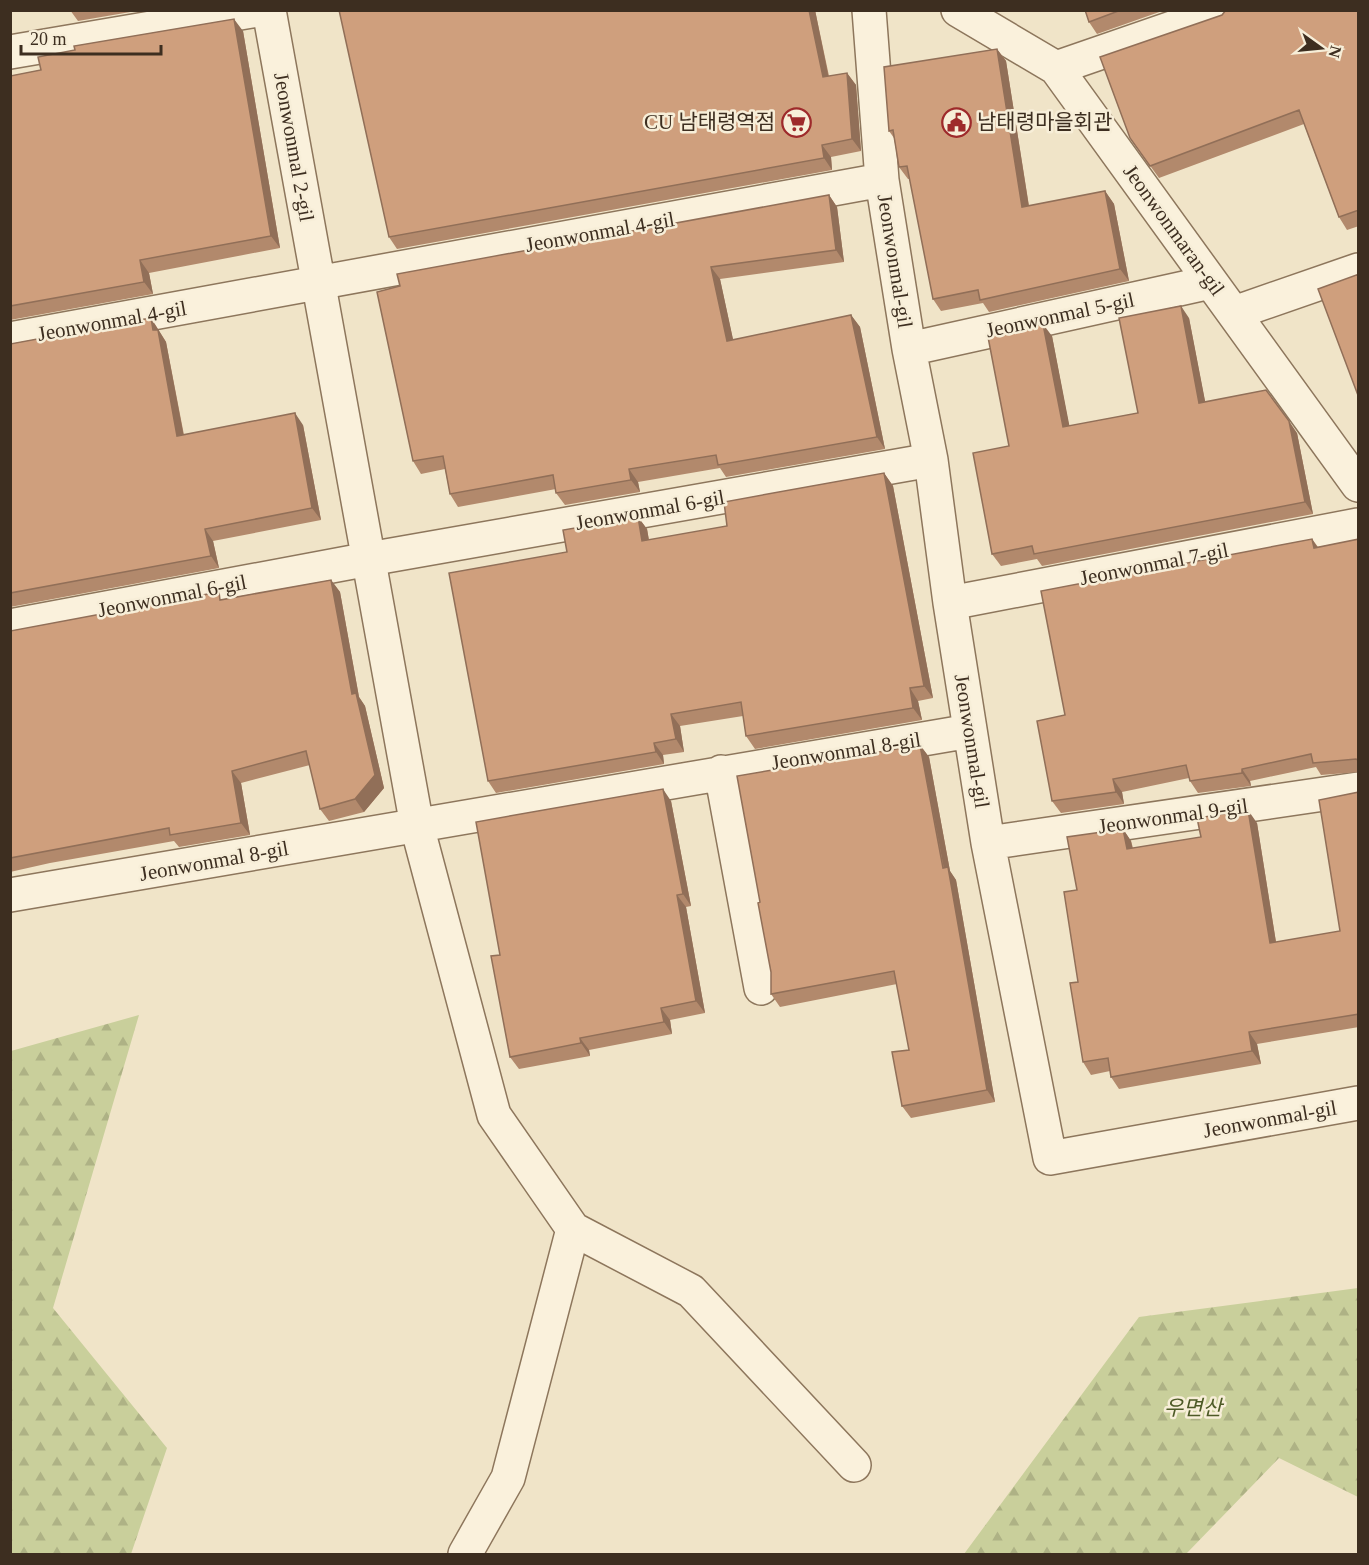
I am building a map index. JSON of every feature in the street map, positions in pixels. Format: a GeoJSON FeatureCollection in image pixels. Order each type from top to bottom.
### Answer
{"type":"FeatureCollection","features":[{"type":"Feature","properties":{"kind":"street"},"geometry":{"type":"LineString","coordinates":[[10,52],[257,10]]}},
{"type":"Feature","properties":{"kind":"street","name":"Jeonwonmal 2-gil"},"geometry":{"type":"LineString","coordinates":[[269,10],[319,283]]}},
{"type":"Feature","properties":{"kind":"street","name":"Jeonwonmal-gil"},"geometry":{"type":"LineString","coordinates":[[869,10],[882,180],[909,349],[931,460],[950,603],[988,843],[1050,1158],[1359,1103]]}},
{"type":"Feature","properties":{"kind":"street","name":"Jeonwonmaran-gil"},"geometry":{"type":"LineString","coordinates":[[958,10],[1056,68],[1359,485]]}},
{"type":"Feature","properties":{"kind":"street"},"geometry":{"type":"LineString","coordinates":[[1056,68],[1224,10]]}},
{"type":"Feature","properties":{"kind":"street","name":"Jeonwonmal 4-gil"},"geometry":{"type":"LineString","coordinates":[[10,339],[882,180]]}},
{"type":"Feature","properties":{"kind":"street"},"geometry":{"type":"LineString","coordinates":[[1234,313],[1359,270]]}},
{"type":"Feature","properties":{"kind":"street","name":"Jeonwonmal 5-gil"},"geometry":{"type":"LineString","coordinates":[[909,349],[1211,282]]}},
{"type":"Feature","properties":{"kind":"street"},"geometry":{"type":"LineString","coordinates":[[319,283],[417,826],[494,1115],[573,1229],[691,1291],[854,1465]]}},
{"type":"Feature","properties":{"kind":"street","name":"Jeonwonmal 6-gil"},"geometry":{"type":"LineString","coordinates":[[10,626],[369,559],[931,460]]}},
{"type":"Feature","properties":{"kind":"street","name":"Jeonwonmal 7-gil"},"geometry":{"type":"LineString","coordinates":[[950,603],[1359,525]]}},
{"type":"Feature","properties":{"kind":"street","name":"Jeonwonmal 8-gil"},"geometry":{"type":"LineString","coordinates":[[10,895],[970,731]]}},
{"type":"Feature","properties":{"kind":"street"},"geometry":{"type":"LineString","coordinates":[[721,772],[761,988]]}},
{"type":"Feature","properties":{"kind":"street","name":"Jeonwonmal 9-gil"},"geometry":{"type":"LineString","coordinates":[[988,843],[1359,789]]}},
{"type":"Feature","properties":{"kind":"street"},"geometry":{"type":"LineString","coordinates":[[465,1554],[508,1478],[573,1229]]}},
{"type":"Feature","properties":{"kind":"green space"},"geometry":{"type":"Polygon","coordinates":[[[139,1015],[53,1308],[167,1448],[131,1554],[11,1554],[11,1051],[139,1015]]]}},
{"type":"Feature","properties":{"kind":"green space","name":"우면산"},"geometry":{"type":"Polygon","coordinates":[[[1358,1288],[1358,1497],[1279,1458],[1186,1554],[964,1554],[1139,1317],[1358,1288]]]}},
{"type":"Feature","properties":{"kind":"building"},"geometry":{"type":"Polygon","coordinates":[[[339,10],[809,10],[823,77],[847,73],[852,139],[822,145],[824,158],[389,237],[339,10]]]}},
{"type":"Feature","properties":{"kind":"building"},"geometry":{"type":"Polygon","coordinates":[[[1085,10],[1121,10],[1089,22],[1085,10]]]}},
{"type":"Feature","properties":{"kind":"building"},"geometry":{"type":"Polygon","coordinates":[[[1226,10],[1359,10],[1359,210],[1339,217],[1299,110],[1150,166],[1130,138],[1100,57],[1222,15],[1226,10]]]}},
{"type":"Feature","properties":{"kind":"building"},"geometry":{"type":"Polygon","coordinates":[[[234,19],[271,236],[140,260],[144,282],[10,306],[10,76],[41,70],[38,57],[75,50],[74,46],[234,19]]]}},
{"type":"Feature","properties":{"kind":"building"},"geometry":{"type":"Polygon","coordinates":[[[997,49],[1022,207],[1105,191],[1120,269],[980,300],[978,290],[933,299],[907,166],[899,167],[893,130],[889,131],[884,67],[997,49]]]}},
{"type":"Feature","properties":{"kind":"building"},"geometry":{"type":"Polygon","coordinates":[[[829,195],[836,250],[711,267],[727,341],[851,315],[877,437],[718,465],[716,455],[629,469],[631,480],[556,493],[553,475],[450,494],[443,456],[413,461],[377,292],[400,286],[397,274],[829,195]]]}},
{"type":"Feature","properties":{"kind":"building"},"geometry":{"type":"Polygon","coordinates":[[[1359,274],[1359,398],[1318,289],[1359,274]]]}},
{"type":"Feature","properties":{"kind":"building"},"geometry":{"type":"Polygon","coordinates":[[[1181,306],[1199,403],[1266,390],[1289,421],[1305,502],[1034,554],[1032,546],[992,554],[973,453],[1009,446],[988,337],[1043,324],[1063,427],[1138,413],[1119,318],[1181,306]]]}},
{"type":"Feature","properties":{"kind":"building"},"geometry":{"type":"Polygon","coordinates":[[[151,318],[153,330],[158,330],[177,436],[295,413],[312,508],[205,529],[211,556],[10,593],[10,344],[151,318]]]}},
{"type":"Feature","properties":{"kind":"building"},"geometry":{"type":"Polygon","coordinates":[[[884,473],[924,686],[910,688],[913,708],[746,736],[741,702],[671,714],[676,739],[654,743],[656,752],[488,781],[449,573],[567,552],[563,530],[638,517],[642,541],[727,526],[724,502],[884,473]]]}},
{"type":"Feature","properties":{"kind":"building"},"geometry":{"type":"Polygon","coordinates":[[[1312,539],[1314,548],[1359,539],[1359,761],[1356,759],[1313,763],[1311,754],[1242,769],[1242,773],[1190,781],[1186,765],[1113,779],[1116,792],[1052,801],[1037,721],[1065,715],[1041,591],[1312,539]]]}},
{"type":"Feature","properties":{"kind":"building"},"geometry":{"type":"Polygon","coordinates":[[[331,580],[352,694],[356,693],[375,775],[355,799],[320,809],[306,751],[232,771],[241,823],[170,835],[169,828],[10,858],[10,631],[219,592],[220,600],[331,580]]]}},
{"type":"Feature","properties":{"kind":"building"},"geometry":{"type":"Polygon","coordinates":[[[920,745],[943,868],[948,867],[987,1090],[902,1106],[892,1052],[909,1050],[894,971],[771,994],[771,972],[737,776],[920,745]]]}},
{"type":"Feature","properties":{"kind":"building"},"geometry":{"type":"Polygon","coordinates":[[[663,789],[683,894],[677,895],[696,1001],[661,1008],[664,1022],[580,1038],[581,1043],[510,1057],[491,956],[500,955],[476,822],[663,789]]]}},
{"type":"Feature","properties":{"kind":"building"},"geometry":{"type":"Polygon","coordinates":[[[1359,792],[1359,1014],[1249,1032],[1252,1051],[1111,1077],[1108,1058],[1083,1062],[1070,983],[1078,982],[1064,892],[1077,890],[1067,837],[1123,829],[1127,849],[1201,837],[1197,818],[1248,810],[1270,943],[1340,931],[1319,800],[1359,792]]]}},
{"type":"Feature","properties":{"kind":"place","name":"CU 남태령역점"},"geometry":{"type":"Point","coordinates":[796,122]}},
{"type":"Feature","properties":{"kind":"place","name":"남태령마을회관"},"geometry":{"type":"Point","coordinates":[956,122]}}]}
